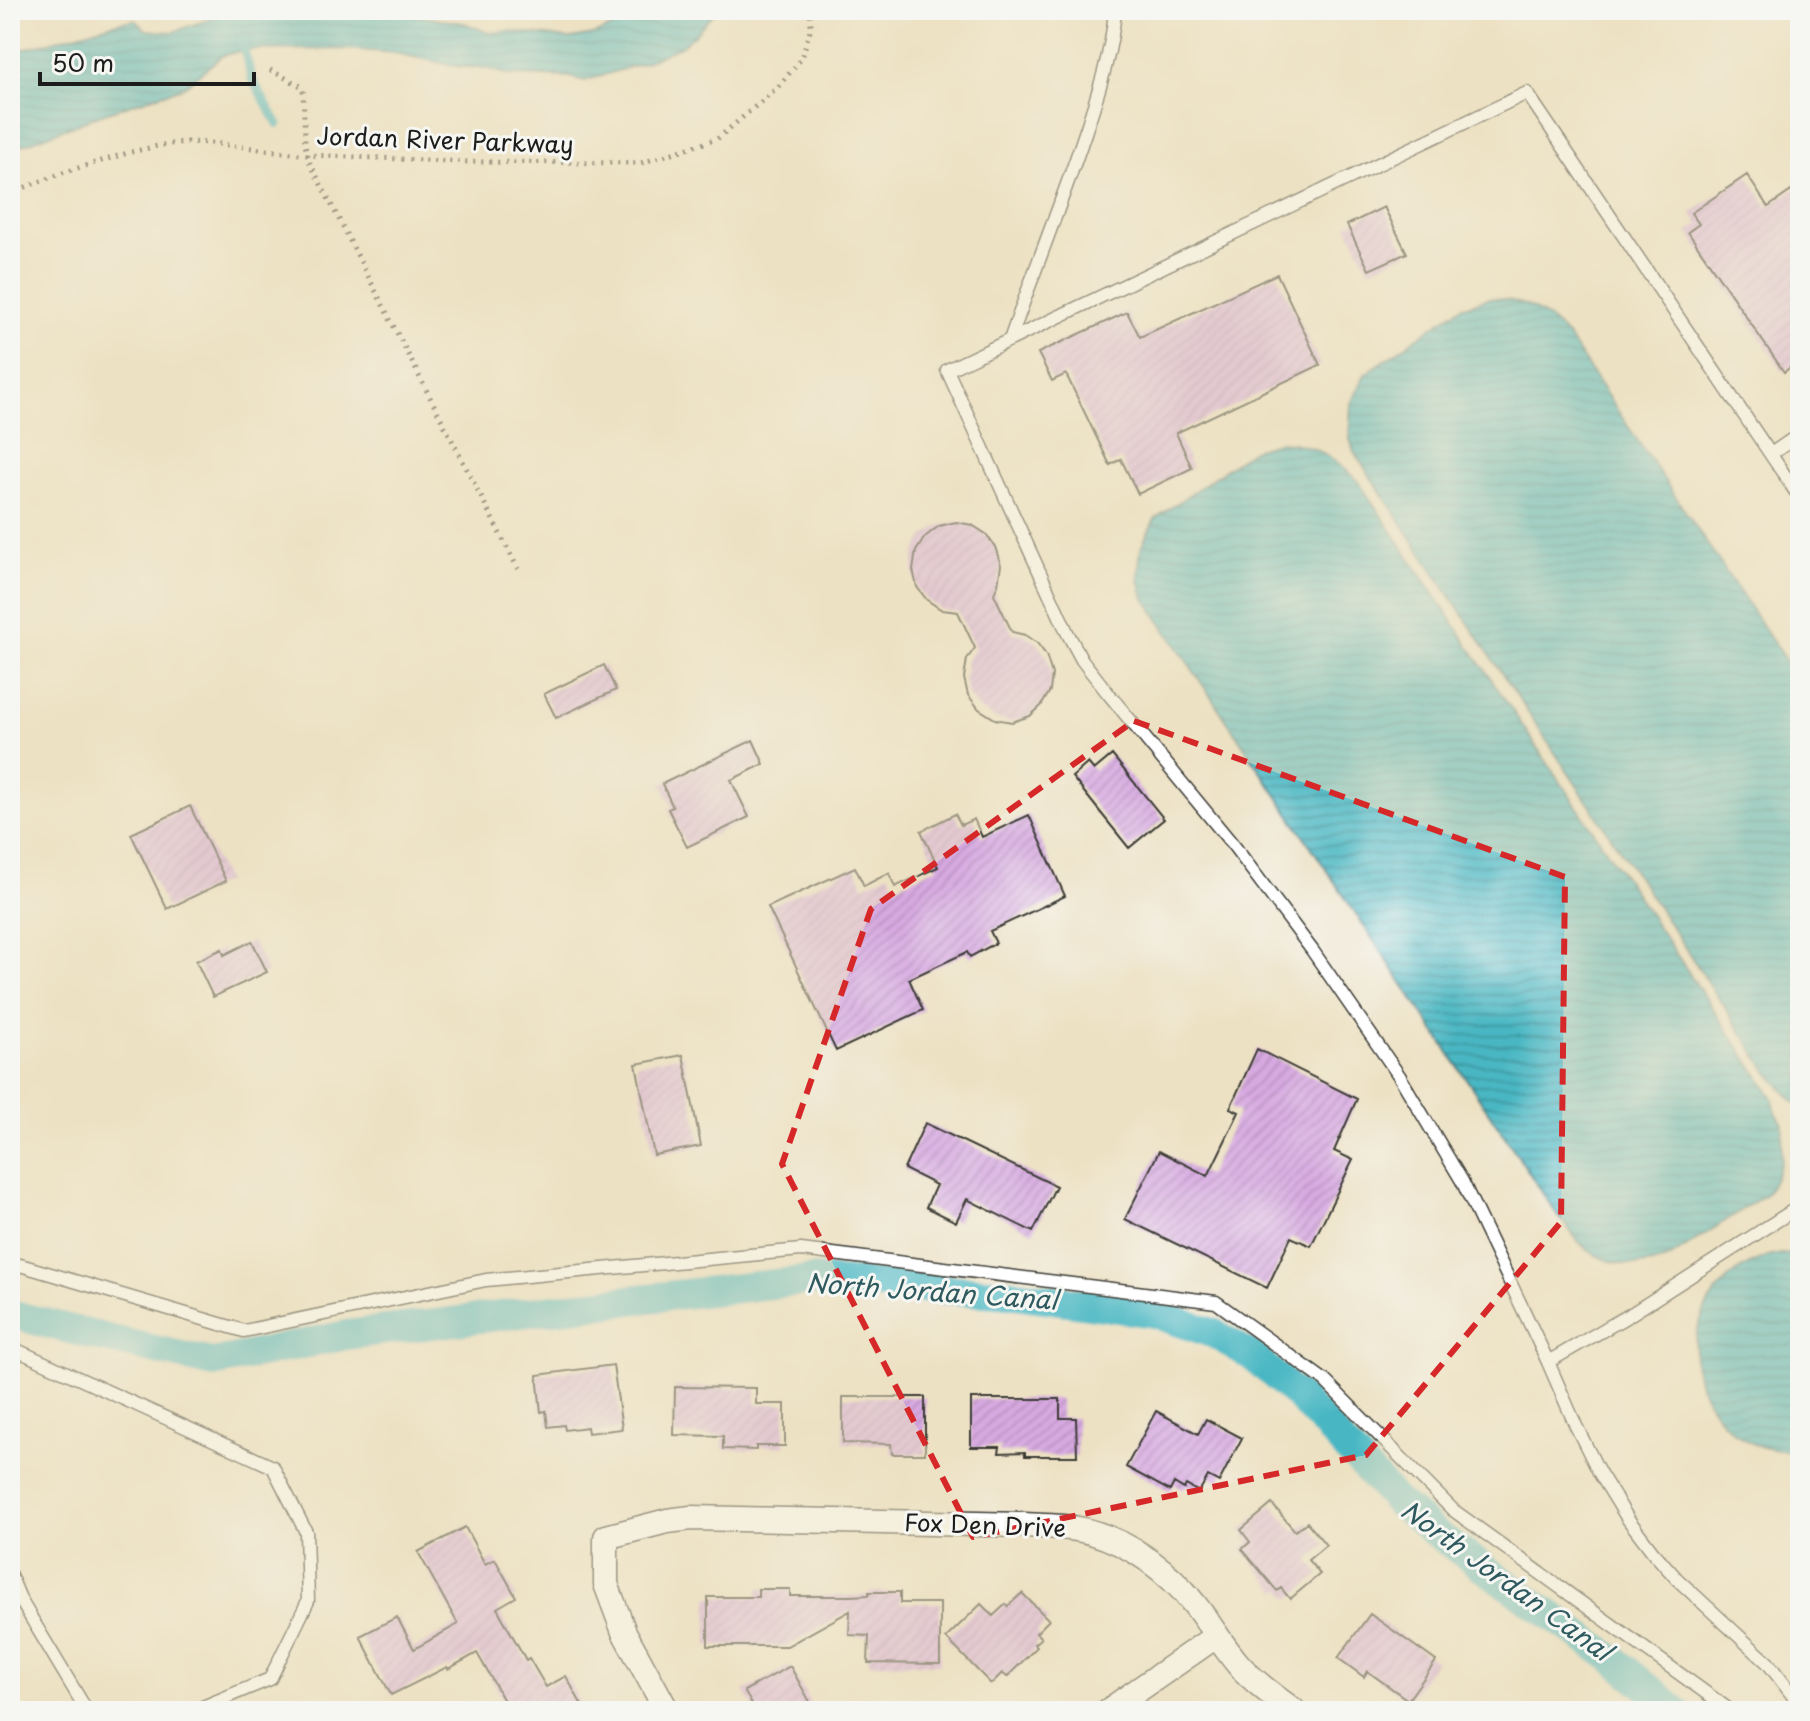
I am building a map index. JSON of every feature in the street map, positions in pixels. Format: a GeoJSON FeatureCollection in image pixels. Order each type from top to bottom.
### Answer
{"type":"FeatureCollection","features":[{"type":"Feature","properties":{"kind":"street","name":"Fox Den Drive"},"geometry":{"type":"LineString","coordinates":[[667,1711],[624,1632],[606,1584],[606,1537],[691,1518],[1024,1525],[1091,1532],[1145,1557],[1170,1577],[1241,1666],[1294,1711]]}},
{"type":"Feature","properties":{"kind":"street"},"geometry":{"type":"LineString","coordinates":[[1108,1711],[1216,1636]]}},
{"type":"Feature","properties":{"kind":"lane"},"geometry":{"type":"LineString","coordinates":[[1010,340],[1074,168],[1108,64],[1115,10]]}},
{"type":"Feature","properties":{"kind":"lane"},"geometry":{"type":"LineString","coordinates":[[1800,498],[1527,93],[947,370],[1082,660],[1234,846],[1312,950],[1400,1077],[1462,1181],[1576,1426],[1628,1519],[1677,1579],[1768,1663],[1800,1705]]}},
{"type":"Feature","properties":{"kind":"lane"},"geometry":{"type":"LineString","coordinates":[[1771,454],[1800,434]]}},
{"type":"Feature","properties":{"kind":"lane"},"geometry":{"type":"LineString","coordinates":[[1548,1362],[1631,1314],[1800,1206]]}},
{"type":"Feature","properties":{"kind":"lane"},"geometry":{"type":"LineString","coordinates":[[10,1266],[20,1265],[244,1331],[486,1280],[801,1250],[1216,1302],[1324,1380],[1453,1510],[1731,1711]]}},
{"type":"Feature","properties":{"kind":"lane"},"geometry":{"type":"LineString","coordinates":[[10,1347],[273,1467],[306,1532],[308,1601],[270,1679],[193,1711]]}},
{"type":"Feature","properties":{"kind":"lane"},"geometry":{"type":"LineString","coordinates":[[10,1575],[21,1601],[87,1711]]}},
{"type":"Feature","properties":{"kind":"path","name":"Jordan River Parkway"},"geometry":{"type":"LineString","coordinates":[[10,193],[65,172],[162,145],[187,142],[307,155],[470,162],[641,163],[717,139],[777,88],[802,58],[811,26],[810,10]]}},
{"type":"Feature","properties":{"kind":"path"},"geometry":{"type":"LineString","coordinates":[[270,70],[303,89],[307,155],[315,175],[518,569]]}},
{"type":"Feature","properties":{"kind":"highlighted area"},"geometry":{"type":"Polygon","coordinates":[[[1134,721],[1565,877],[1561,1222],[1366,1455],[973,1537],[782,1164],[871,909],[1134,721]]]}},
{"type":"Feature","properties":{"kind":"water"},"geometry":{"type":"Polygon","coordinates":[[[235,10],[377,10],[464,23],[489,33],[509,31],[570,39],[592,35],[654,10],[717,10],[681,46],[646,62],[585,81],[570,77],[510,75],[394,53],[347,49],[243,50],[222,56],[183,87],[99,115],[10,150],[10,54],[120,22],[136,20],[146,30],[173,32],[235,10]]]}},
{"type":"Feature","properties":{"kind":"water"},"geometry":{"type":"Polygon","coordinates":[[[1490,298],[1513,301],[1533,309],[1568,337],[1800,682],[1800,1106],[1766,1069],[1354,452],[1349,436],[1351,403],[1365,374],[1463,306],[1490,298]]]}},
{"type":"Feature","properties":{"kind":"water"},"geometry":{"type":"Polygon","coordinates":[[[1280,442],[1303,445],[1323,453],[1358,481],[1773,1098],[1775,1110],[1783,1124],[1781,1162],[1766,1194],[1669,1258],[1635,1265],[1611,1261],[1589,1251],[1571,1232],[1144,597],[1139,580],[1141,547],[1155,519],[1253,450],[1280,442]]]}},
{"type":"Feature","properties":{"kind":"water"},"geometry":{"type":"Polygon","coordinates":[[[1800,1254],[1800,1452],[1756,1445],[1730,1428],[1710,1405],[1695,1363],[1700,1321],[1723,1284],[1760,1259],[1800,1254]]]}},
{"type":"Feature","properties":{"kind":"building"},"geometry":{"type":"Polygon","coordinates":[[[1747,175],[1768,207],[1800,185],[1800,360],[1784,372],[1688,232],[1699,224],[1691,213],[1747,175]]]}},
{"type":"Feature","properties":{"kind":"building"},"geometry":{"type":"Polygon","coordinates":[[[1384,207],[1407,253],[1369,270],[1347,225],[1384,207]]]}},
{"type":"Feature","properties":{"kind":"building"},"geometry":{"type":"Polygon","coordinates":[[[1277,274],[1320,365],[1176,433],[1192,468],[1138,494],[1121,459],[1110,465],[1066,374],[1052,381],[1038,353],[1127,312],[1140,337],[1277,274]]]}},
{"type":"Feature","properties":{"kind":"building"},"geometry":{"type":"Polygon","coordinates":[[[956,522],[972,525],[986,534],[995,547],[1001,565],[994,594],[1012,632],[1025,635],[1037,643],[1046,655],[1052,674],[1050,691],[1041,706],[1030,716],[1012,722],[995,719],[979,709],[968,695],[964,678],[967,659],[975,648],[958,612],[942,610],[927,600],[917,587],[913,570],[916,551],[925,537],[939,526],[956,522]]]}},
{"type":"Feature","properties":{"kind":"building"},"geometry":{"type":"Polygon","coordinates":[[[604,665],[616,690],[556,718],[544,694],[604,665]]]}},
{"type":"Feature","properties":{"kind":"building"},"geometry":{"type":"Polygon","coordinates":[[[753,740],[764,764],[731,780],[749,817],[687,847],[668,809],[673,807],[662,784],[753,740]]]}},
{"type":"Feature","properties":{"kind":"building"},"geometry":{"type":"Polygon","coordinates":[[[1112,755],[1164,819],[1129,848],[1072,777],[1088,763],[1094,770],[1112,755]]]}},
{"type":"Feature","properties":{"kind":"building"},"geometry":{"type":"Polygon","coordinates":[[[190,806],[226,881],[167,909],[131,834],[190,806]]]}},
{"type":"Feature","properties":{"kind":"building"},"geometry":{"type":"Polygon","coordinates":[[[955,814],[961,825],[974,819],[982,837],[1029,815],[1065,896],[990,931],[996,943],[970,957],[967,952],[909,979],[923,1010],[836,1051],[768,907],[855,867],[864,886],[889,873],[895,887],[938,867],[921,831],[955,814]]]}},
{"type":"Feature","properties":{"kind":"building"},"geometry":{"type":"Polygon","coordinates":[[[252,941],[267,972],[213,997],[196,961],[222,949],[224,955],[252,941]]]}},
{"type":"Feature","properties":{"kind":"building"},"geometry":{"type":"Polygon","coordinates":[[[1257,1049],[1357,1099],[1334,1151],[1353,1160],[1311,1246],[1291,1237],[1267,1288],[1125,1219],[1159,1151],[1208,1176],[1239,1112],[1230,1108],[1257,1049]]]}},
{"type":"Feature","properties":{"kind":"building"},"geometry":{"type":"Polygon","coordinates":[[[683,1055],[701,1146],[654,1155],[636,1064],[683,1055]]]}},
{"type":"Feature","properties":{"kind":"building"},"geometry":{"type":"Polygon","coordinates":[[[925,1123],[1056,1186],[1033,1232],[967,1199],[956,1222],[926,1207],[936,1185],[904,1169],[925,1123]]]}},
{"type":"Feature","properties":{"kind":"building"},"geometry":{"type":"Polygon","coordinates":[[[613,1365],[622,1429],[588,1433],[587,1427],[565,1430],[564,1425],[548,1427],[546,1411],[541,1412],[537,1375],[613,1365]]]}},
{"type":"Feature","properties":{"kind":"building"},"geometry":{"type":"Polygon","coordinates":[[[675,1387],[756,1388],[756,1404],[785,1404],[785,1446],[756,1446],[756,1450],[723,1449],[723,1436],[674,1435],[675,1387]]]}},
{"type":"Feature","properties":{"kind":"building"},"geometry":{"type":"Polygon","coordinates":[[[843,1397],[925,1397],[925,1454],[892,1454],[891,1444],[843,1443],[843,1397]]]}},
{"type":"Feature","properties":{"kind":"building"},"geometry":{"type":"Polygon","coordinates":[[[971,1399],[1060,1399],[1060,1418],[1076,1418],[1077,1456],[1025,1456],[1025,1452],[999,1453],[1000,1447],[971,1447],[971,1399]]]}},
{"type":"Feature","properties":{"kind":"building"},"geometry":{"type":"Polygon","coordinates":[[[1156,1411],[1198,1434],[1206,1419],[1242,1438],[1219,1482],[1208,1476],[1199,1492],[1174,1483],[1170,1491],[1126,1467],[1156,1411]]]}},
{"type":"Feature","properties":{"kind":"building"},"geometry":{"type":"Polygon","coordinates":[[[1272,1504],[1295,1531],[1307,1522],[1326,1545],[1308,1560],[1320,1574],[1290,1599],[1281,1588],[1277,1591],[1242,1549],[1250,1542],[1241,1530],[1272,1504]]]}},
{"type":"Feature","properties":{"kind":"building"},"geometry":{"type":"Polygon","coordinates":[[[465,1527],[485,1564],[495,1559],[516,1597],[497,1608],[526,1660],[529,1658],[546,1687],[566,1676],[585,1711],[503,1711],[508,1708],[477,1653],[391,1695],[360,1636],[397,1617],[414,1649],[458,1624],[418,1552],[465,1527]]]}},
{"type":"Feature","properties":{"kind":"building"},"geometry":{"type":"Polygon","coordinates":[[[758,1589],[790,1589],[790,1596],[900,1592],[900,1603],[940,1603],[940,1664],[868,1663],[869,1636],[849,1635],[850,1611],[787,1646],[708,1646],[708,1597],[758,1597],[758,1589]]]}},
{"type":"Feature","properties":{"kind":"building"},"geometry":{"type":"Polygon","coordinates":[[[1022,1593],[1049,1620],[1036,1633],[1041,1638],[1034,1644],[1037,1647],[1007,1677],[1002,1673],[991,1684],[946,1638],[981,1604],[993,1616],[1022,1593]]]}},
{"type":"Feature","properties":{"kind":"building"},"geometry":{"type":"Polygon","coordinates":[[[1370,1614],[1436,1661],[1408,1700],[1367,1671],[1364,1677],[1338,1658],[1370,1614]]]}},
{"type":"Feature","properties":{"kind":"building"},"geometry":{"type":"Polygon","coordinates":[[[790,1666],[815,1711],[756,1711],[744,1691],[790,1666]]]}},
{"type":"Feature","properties":{"kind":"waterway"},"geometry":{"type":"LineString","coordinates":[[241,39],[252,79],[278,124]]}},
{"type":"Feature","properties":{"kind":"waterway","name":"North Jordan Canal"},"geometry":{"type":"LineString","coordinates":[[10,1314],[213,1363],[346,1335],[810,1280],[1015,1294],[1154,1313],[1215,1334],[1252,1356],[1298,1396],[1396,1501],[1436,1534],[1616,1661],[1676,1711]]}}]}
